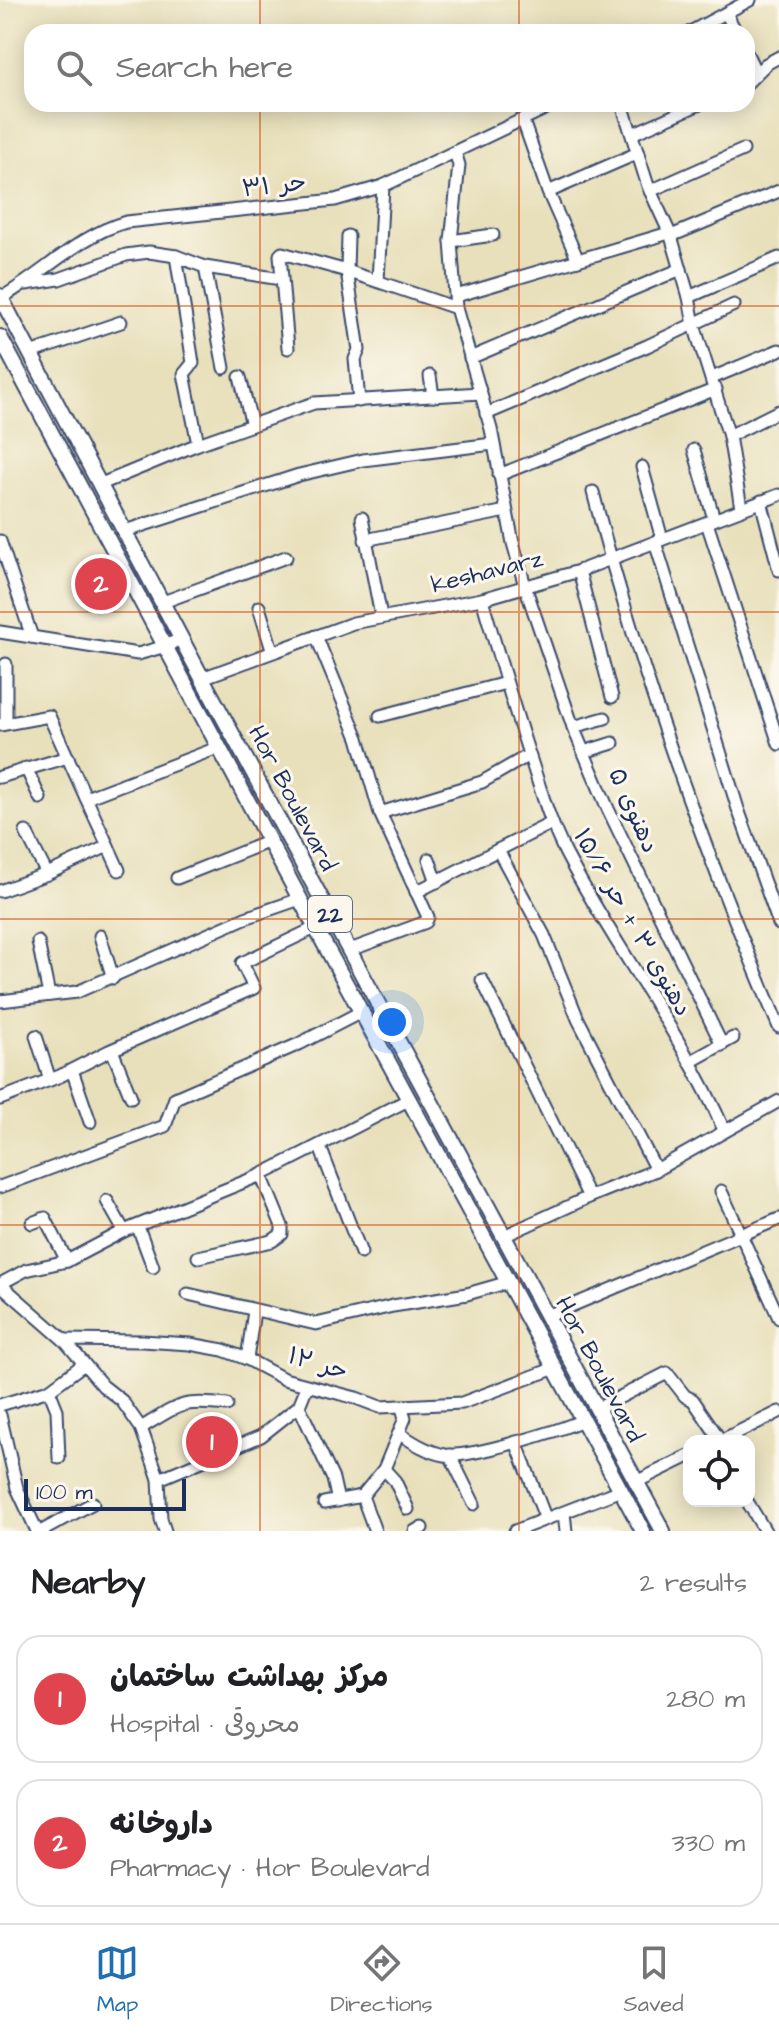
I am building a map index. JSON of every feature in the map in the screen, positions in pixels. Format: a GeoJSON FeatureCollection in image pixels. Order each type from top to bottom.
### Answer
{"type":"FeatureCollection","features":[{"type":"Feature","properties":{"kind":"main road","name":"Hor Boulevard"},"geometry":{"type":"LineString","coordinates":[[0,297],[663,1531]]}},
{"type":"Feature","properties":{"kind":"main road","name":"Hor Boulevard"},"geometry":{"type":"LineString","coordinates":[[0,337],[643,1531]]}},
{"type":"Feature","properties":{"kind":"main road"},"geometry":{"type":"LineString","coordinates":[[621,1490],[636,1482]]}},
{"type":"Feature","properties":{"kind":"street"},"geometry":{"type":"LineString","coordinates":[[705,24],[750,0]]}},
{"type":"Feature","properties":{"kind":"street"},"geometry":{"type":"LineString","coordinates":[[726,13],[732,24]]}},
{"type":"Feature","properties":{"kind":"street"},"geometry":{"type":"LineString","coordinates":[[756,73],[779,57]]}},
{"type":"Feature","properties":{"kind":"street","name":"حر ۳۱"},"geometry":{"type":"LineString","coordinates":[[0,297],[26,284],[48,265],[109,227],[126,222],[335,200],[383,186],[540,112]]}},
{"type":"Feature","properties":{"kind":"street"},"geometry":{"type":"LineString","coordinates":[[625,112],[650,191],[670,234],[681,269],[694,325],[729,436],[741,508]]}},
{"type":"Feature","properties":{"kind":"street"},"geometry":{"type":"LineString","coordinates":[[632,134],[682,112]]}},
{"type":"Feature","properties":{"kind":"street"},"geometry":{"type":"LineString","coordinates":[[523,121],[548,192],[578,260]]}},
{"type":"Feature","properties":{"kind":"street"},"geometry":{"type":"LineString","coordinates":[[650,191],[743,150]]}},
{"type":"Feature","properties":{"kind":"street","name":"دهنوی ۵"},"geometry":{"type":"LineString","coordinates":[[455,152],[459,165],[451,241],[456,302],[481,393],[525,586],[573,727],[608,809],[722,1045]]}},
{"type":"Feature","properties":{"kind":"street"},"geometry":{"type":"LineString","coordinates":[[548,192],[638,153]]}},
{"type":"Feature","properties":{"kind":"street"},"geometry":{"type":"LineString","coordinates":[[378,281],[383,186]]}},
{"type":"Feature","properties":{"kind":"street"},"geometry":{"type":"LineString","coordinates":[[288,348],[281,279],[282,253],[456,302],[578,260],[670,234],[779,191]]}},
{"type":"Feature","properties":{"kind":"street"},"geometry":{"type":"LineString","coordinates":[[451,241],[493,235]]}},
{"type":"Feature","properties":{"kind":"street"},"geometry":{"type":"LineString","coordinates":[[348,236],[347,271],[359,350],[355,359],[359,401]]}},
{"type":"Feature","properties":{"kind":"street"},"geometry":{"type":"LineString","coordinates":[[26,284],[59,279],[126,255],[149,252],[176,256],[205,267],[281,279]]}},
{"type":"Feature","properties":{"kind":"street"},"geometry":{"type":"LineString","coordinates":[[176,256],[193,363],[184,374],[198,444]]}},
{"type":"Feature","properties":{"kind":"street"},"geometry":{"type":"LineString","coordinates":[[689,297],[779,258]]}},
{"type":"Feature","properties":{"kind":"street"},"geometry":{"type":"LineString","coordinates":[[205,267],[224,368]]}},
{"type":"Feature","properties":{"kind":"street"},"geometry":{"type":"LineString","coordinates":[[470,358],[681,269]]}},
{"type":"Feature","properties":{"kind":"street"},"geometry":{"type":"LineString","coordinates":[[486,414],[734,305]]}},
{"type":"Feature","properties":{"kind":"street"},"geometry":{"type":"LineString","coordinates":[[30,353],[121,322]]}},
{"type":"Feature","properties":{"kind":"street"},"geometry":{"type":"LineString","coordinates":[[499,475],[714,383],[779,350]]}},
{"type":"Feature","properties":{"kind":"street"},"geometry":{"type":"LineString","coordinates":[[430,376],[433,396]]}},
{"type":"Feature","properties":{"kind":"street"},"geometry":{"type":"LineString","coordinates":[[240,377],[252,425]]}},
{"type":"Feature","properties":{"kind":"street"},"geometry":{"type":"LineString","coordinates":[[101,484],[198,444],[314,403],[481,393]]}},
{"type":"Feature","properties":{"kind":"street"},"geometry":{"type":"LineString","coordinates":[[729,436],[779,411]]}},
{"type":"Feature","properties":{"kind":"street"},"geometry":{"type":"LineString","coordinates":[[125,531],[299,475],[363,460],[493,444]]}},
{"type":"Feature","properties":{"kind":"street"},"geometry":{"type":"LineString","coordinates":[[694,450],[711,521],[779,744]]}},
{"type":"Feature","properties":{"kind":"street"},"geometry":{"type":"LineString","coordinates":[[642,467],[658,541],[738,809],[779,924]]}},
{"type":"Feature","properties":{"kind":"street"},"geometry":{"type":"LineString","coordinates":[[593,492],[610,557],[697,820],[779,1027]]}},
{"type":"Feature","properties":{"kind":"street","name":"keshavarz"},"geometry":{"type":"LineString","coordinates":[[202,678],[272,650],[381,616],[482,599],[579,571],[779,495]]}},
{"type":"Feature","properties":{"kind":"street"},"geometry":{"type":"LineString","coordinates":[[761,501],[779,570]]}},
{"type":"Feature","properties":{"kind":"street"},"geometry":{"type":"LineString","coordinates":[[365,540],[506,511]]}},
{"type":"Feature","properties":{"kind":"street"},"geometry":{"type":"LineString","coordinates":[[362,518],[381,616]]}},
{"type":"Feature","properties":{"kind":"street"},"geometry":{"type":"LineString","coordinates":[[0,541],[32,637]]}},
{"type":"Feature","properties":{"kind":"street"},"geometry":{"type":"LineString","coordinates":[[163,602],[286,557]]}},
{"type":"Feature","properties":{"kind":"street"},"geometry":{"type":"LineString","coordinates":[[579,571],[612,697]]}},
{"type":"Feature","properties":{"kind":"street","name":"دهنوی ۳ + حر ۱۵/۶"},"geometry":{"type":"LineString","coordinates":[[482,599],[552,823],[619,947],[707,1090],[724,1130]]}},
{"type":"Feature","properties":{"kind":"street"},"geometry":{"type":"LineString","coordinates":[[259,607],[272,650]]}},
{"type":"Feature","properties":{"kind":"street"},"geometry":{"type":"LineString","coordinates":[[0,632],[138,654],[182,638]]}},
{"type":"Feature","properties":{"kind":"street"},"geometry":{"type":"LineString","coordinates":[[316,636],[358,738],[380,813],[428,917],[426,922],[350,950]]}},
{"type":"Feature","properties":{"kind":"street"},"geometry":{"type":"LineString","coordinates":[[6,664],[3,724],[49,716],[119,870]]}},
{"type":"Feature","properties":{"kind":"street"},"geometry":{"type":"LineString","coordinates":[[380,716],[506,683]]}},
{"type":"Feature","properties":{"kind":"street"},"geometry":{"type":"LineString","coordinates":[[573,727],[605,718]]}},
{"type":"Feature","properties":{"kind":"street"},"geometry":{"type":"LineString","coordinates":[[584,752],[613,743]]}},
{"type":"Feature","properties":{"kind":"street"},"geometry":{"type":"LineString","coordinates":[[86,798],[220,747]]}},
{"type":"Feature","properties":{"kind":"street"},"geometry":{"type":"LineString","coordinates":[[380,813],[482,782],[529,755]]}},
{"type":"Feature","properties":{"kind":"street"},"geometry":{"type":"LineString","coordinates":[[0,777],[68,757]]}},
{"type":"Feature","properties":{"kind":"street"},"geometry":{"type":"LineString","coordinates":[[26,768],[40,798]]}},
{"type":"Feature","properties":{"kind":"street"},"geometry":{"type":"LineString","coordinates":[[416,892],[552,823]]}},
{"type":"Feature","properties":{"kind":"street"},"geometry":{"type":"LineString","coordinates":[[26,832],[47,874]]}},
{"type":"Feature","properties":{"kind":"street"},"geometry":{"type":"LineString","coordinates":[[177,878],[270,841]]}},
{"type":"Feature","properties":{"kind":"street"},"geometry":{"type":"LineString","coordinates":[[0,891],[108,846]]}},
{"type":"Feature","properties":{"kind":"street"},"geometry":{"type":"LineString","coordinates":[[498,850],[544,935],[578,1019],[656,1170]]}},
{"type":"Feature","properties":{"kind":"street"},"geometry":{"type":"LineString","coordinates":[[429,859],[437,882]]}},
{"type":"Feature","properties":{"kind":"street"},"geometry":{"type":"LineString","coordinates":[[0,1001],[77,992],[245,918],[300,899]]}},
{"type":"Feature","properties":{"kind":"street"},"geometry":{"type":"LineString","coordinates":[[0,1099],[50,1080],[254,988],[242,963],[317,927]]}},
{"type":"Feature","properties":{"kind":"street"},"geometry":{"type":"LineString","coordinates":[[100,936],[113,978]]}},
{"type":"Feature","properties":{"kind":"street"},"geometry":{"type":"LineString","coordinates":[[38,942],[49,995]]}},
{"type":"Feature","properties":{"kind":"street"},"geometry":{"type":"LineString","coordinates":[[482,980],[589,1197]]}},
{"type":"Feature","properties":{"kind":"street"},"geometry":{"type":"LineString","coordinates":[[0,1187],[165,1126],[173,1101],[299,1044],[363,1011]]}},
{"type":"Feature","properties":{"kind":"street"},"geometry":{"type":"LineString","coordinates":[[36,1036],[50,1080]]}},
{"type":"Feature","properties":{"kind":"street"},"geometry":{"type":"LineString","coordinates":[[690,1062],[733,1038]]}},
{"type":"Feature","properties":{"kind":"street"},"geometry":{"type":"LineString","coordinates":[[112,1050],[131,1097]]}},
{"type":"Feature","properties":{"kind":"street"},"geometry":{"type":"LineString","coordinates":[[72,1070],[90,1122]]}},
{"type":"Feature","properties":{"kind":"street"},"geometry":{"type":"LineString","coordinates":[[165,1531],[161,1519],[159,1479],[141,1428],[122,1401],[103,1386],[64,1340],[0,1284],[26,1270],[67,1261],[124,1231],[261,1175],[410,1099]]}},
{"type":"Feature","properties":{"kind":"street"},"geometry":{"type":"LineString","coordinates":[[504,1236],[656,1170],[779,1101]]}},
{"type":"Feature","properties":{"kind":"street"},"geometry":{"type":"LineString","coordinates":[[320,1147],[361,1253]]}},
{"type":"Feature","properties":{"kind":"street"},"geometry":{"type":"LineString","coordinates":[[198,1257],[272,1241],[282,1234],[282,1226],[261,1175]]}},
{"type":"Feature","properties":{"kind":"street"},"geometry":{"type":"LineString","coordinates":[[721,1191],[779,1318]]}},
{"type":"Feature","properties":{"kind":"street"},"geometry":{"type":"LineString","coordinates":[[107,1201],[124,1231]]}},
{"type":"Feature","properties":{"kind":"street"},"geometry":{"type":"LineString","coordinates":[[32,1223],[45,1218],[67,1261]]}},
{"type":"Feature","properties":{"kind":"street"},"geometry":{"type":"LineString","coordinates":[[547,1316],[779,1219]]}},
{"type":"Feature","properties":{"kind":"street"},"geometry":{"type":"LineString","coordinates":[[138,1227],[153,1267]]}},
{"type":"Feature","properties":{"kind":"street"},"geometry":{"type":"LineString","coordinates":[[188,1294],[316,1324],[393,1306],[467,1294],[509,1282]]}},
{"type":"Feature","properties":{"kind":"street"},"geometry":{"type":"LineString","coordinates":[[247,1359],[254,1311]]}},
{"type":"Feature","properties":{"kind":"street","name":"حر ۱۲"},"geometry":{"type":"LineString","coordinates":[[64,1340],[190,1344],[223,1350],[284,1379],[380,1407],[462,1403],[555,1368]]}},
{"type":"Feature","properties":{"kind":"street"},"geometry":{"type":"LineString","coordinates":[[84,1364],[49,1390],[1,1406],[4,1459],[40,1531],[93,1503]]}},
{"type":"Feature","properties":{"kind":"street"},"geometry":{"type":"LineString","coordinates":[[597,1409],[667,1373],[685,1396],[693,1400],[716,1435]]}},
{"type":"Feature","properties":{"kind":"street"},"geometry":{"type":"LineString","coordinates":[[159,1479],[261,1436],[299,1406],[307,1386]]}},
{"type":"Feature","properties":{"kind":"street"},"geometry":{"type":"LineString","coordinates":[[49,1390],[57,1410],[59,1458]]}},
{"type":"Feature","properties":{"kind":"street"},"geometry":{"type":"LineString","coordinates":[[141,1428],[191,1401],[227,1405]]}},
{"type":"Feature","properties":{"kind":"street"},"geometry":{"type":"LineString","coordinates":[[299,1406],[333,1479],[338,1501]]}},
{"type":"Feature","properties":{"kind":"street"},"geometry":{"type":"LineString","coordinates":[[324,1503],[362,1496],[384,1469],[400,1434],[405,1418],[402,1408]]}},
{"type":"Feature","properties":{"kind":"street"},"geometry":{"type":"LineString","coordinates":[[732,1435],[779,1412]]}},
{"type":"Feature","properties":{"kind":"street"},"geometry":{"type":"LineString","coordinates":[[400,1434],[434,1453],[450,1455],[516,1442],[583,1420]]}},
{"type":"Feature","properties":{"kind":"street"},"geometry":{"type":"LineString","coordinates":[[516,1442],[545,1517]]}},
{"type":"Feature","properties":{"kind":"street"},"geometry":{"type":"LineString","coordinates":[[450,1455],[474,1504]]}},
{"type":"Feature","properties":{"kind":"street"},"geometry":{"type":"LineString","coordinates":[[636,1482],[683,1459]]}},
{"type":"Feature","properties":{"kind":"street"},"geometry":{"type":"LineString","coordinates":[[384,1469],[395,1481],[408,1509]]}},
{"type":"Feature","properties":{"kind":"street"},"geometry":{"type":"LineString","coordinates":[[516,1531],[545,1517],[564,1513],[621,1490]]}},
{"type":"Feature","properties":{"kind":"street"},"geometry":{"type":"LineString","coordinates":[[362,1496],[375,1531]]}},
{"type":"Feature","properties":{"kind":"street"},"geometry":{"type":"LineString","coordinates":[[751,1507],[765,1531]]}},
{"type":"Feature","properties":{"kind":"street"},"geometry":{"type":"LineString","coordinates":[[564,1513],[566,1531]]}},
{"type":"Feature","properties":{"kind":"place","name":"داروخانه"},"geometry":{"type":"Point","coordinates":[101,584]}},
{"type":"Feature","properties":{"kind":"place","name":"مرکز بهداشت ساختمان"},"geometry":{"type":"Point","coordinates":[212,1442]}}]}
